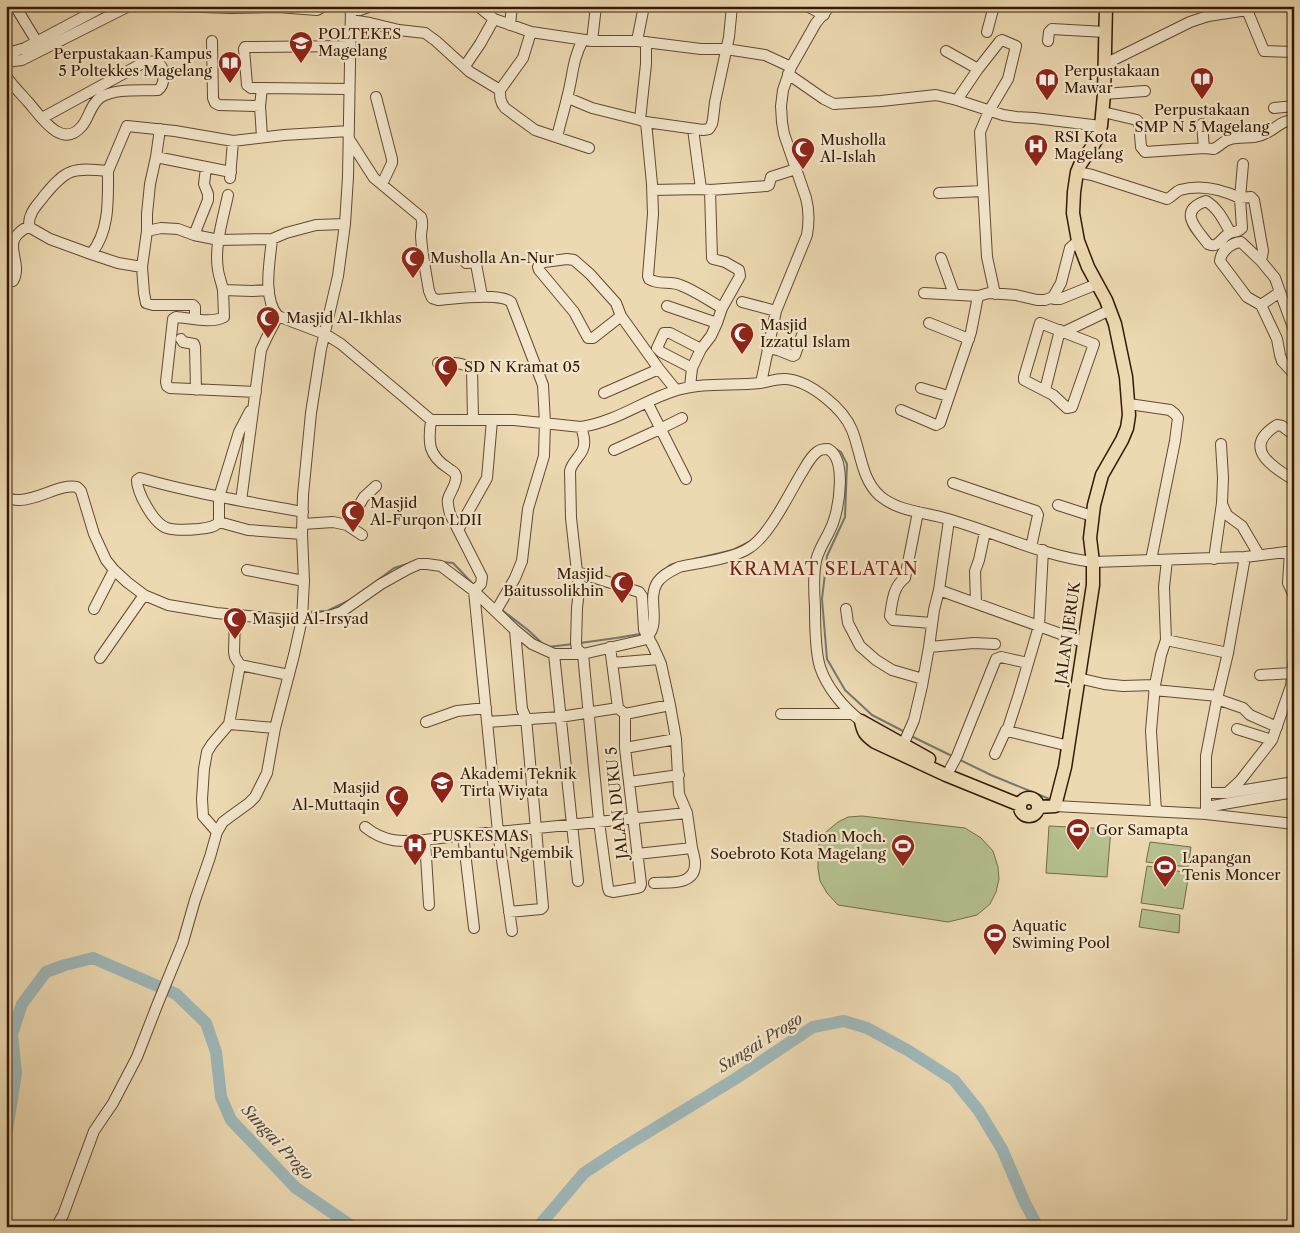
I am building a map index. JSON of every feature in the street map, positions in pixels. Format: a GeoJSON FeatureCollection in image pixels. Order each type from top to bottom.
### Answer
{"type":"FeatureCollection","features":[{"type":"Feature","properties":{"kind":"main road","name":"JALAN JERUK"},"geometry":{"type":"LineString","coordinates":[[1057,798],[1069,746],[1091,603],[1093,585],[1090,538],[1092,516],[1102,475],[1122,440],[1127,428],[1129,415],[1126,378],[1115,324],[1078,241],[1073,213],[1077,172],[1097,139],[1101,126],[1104,94],[1106,6]]}},
{"type":"Feature","properties":{"kind":"main road"},"geometry":{"type":"LineString","coordinates":[[856,717],[906,737],[948,765],[1022,802],[1032,798],[1036,801],[1038,807],[1057,798]]}},
{"type":"Feature","properties":{"kind":"main road"},"geometry":{"type":"LineString","coordinates":[[856,717],[866,735],[875,742],[948,765]]}},
{"type":"Feature","properties":{"kind":"street"},"geometry":{"type":"LineString","coordinates":[[16,6],[37,42]]}},
{"type":"Feature","properties":{"kind":"street"},"geometry":{"type":"LineString","coordinates":[[6,52],[25,48],[104,6]]}},
{"type":"Feature","properties":{"kind":"street"},"geometry":{"type":"LineString","coordinates":[[6,62],[22,60],[129,6]]}},
{"type":"Feature","properties":{"kind":"street"},"geometry":{"type":"LineString","coordinates":[[172,6],[278,7],[317,10],[324,6]]}},
{"type":"Feature","properties":{"kind":"street"},"geometry":{"type":"LineString","coordinates":[[350,12],[371,6]]}},
{"type":"Feature","properties":{"kind":"street"},"geometry":{"type":"LineString","coordinates":[[478,6],[494,19],[531,32],[588,41],[642,41],[701,49],[726,48],[765,55],[789,71],[824,100],[834,104],[881,102],[936,95],[1016,117],[1101,126]]}},
{"type":"Feature","properties":{"kind":"street"},"geometry":{"type":"LineString","coordinates":[[510,25],[512,6]]}},
{"type":"Feature","properties":{"kind":"street"},"geometry":{"type":"LineString","coordinates":[[557,137],[568,98],[576,56],[588,41],[596,6]]}},
{"type":"Feature","properties":{"kind":"street"},"geometry":{"type":"LineString","coordinates":[[644,6],[642,41],[646,64],[643,121],[652,190],[653,214],[648,276],[652,282],[669,282],[680,285],[722,308]]}},
{"type":"Feature","properties":{"kind":"street"},"geometry":{"type":"LineString","coordinates":[[568,98],[592,108],[643,121],[693,129],[709,129],[712,124],[729,38],[732,6]]}},
{"type":"Feature","properties":{"kind":"street"},"geometry":{"type":"LineString","coordinates":[[761,383],[776,311],[808,230],[808,204],[784,134],[781,106],[783,90],[789,71],[816,24],[827,10],[807,6]]}},
{"type":"Feature","properties":{"kind":"street"},"geometry":{"type":"LineString","coordinates":[[987,32],[994,6]]}},
{"type":"Feature","properties":{"kind":"street"},"geometry":{"type":"LineString","coordinates":[[1105,64],[1190,22],[1246,8],[1264,52],[1294,52]]}},
{"type":"Feature","properties":{"kind":"street"},"geometry":{"type":"LineString","coordinates":[[56,1227],[63,1215],[94,1131],[113,1103],[137,1057],[183,942],[217,832],[223,822],[249,803],[261,786],[267,773],[275,728],[302,618],[304,581],[303,512],[311,413],[325,334],[338,276],[345,224],[349,135],[350,12]]}},
{"type":"Feature","properties":{"kind":"street"},"geometry":{"type":"LineString","coordinates":[[350,12],[370,23],[398,30],[425,33],[470,72],[500,90]]}},
{"type":"Feature","properties":{"kind":"street"},"geometry":{"type":"LineString","coordinates":[[465,66],[494,19]]}},
{"type":"Feature","properties":{"kind":"street"},"geometry":{"type":"LineString","coordinates":[[1048,41],[1049,32],[1052,29],[1105,32]]}},
{"type":"Feature","properties":{"kind":"street"},"geometry":{"type":"LineString","coordinates":[[531,32],[523,58],[500,90],[502,104],[535,130],[590,148]]}},
{"type":"Feature","properties":{"kind":"street"},"geometry":{"type":"LineString","coordinates":[[957,100],[978,69],[1002,40],[1016,46],[1008,79],[989,111],[980,132],[987,257],[996,294]]}},
{"type":"Feature","properties":{"kind":"street"},"geometry":{"type":"LineString","coordinates":[[212,41],[213,98],[215,102],[219,104],[260,106]]}},
{"type":"Feature","properties":{"kind":"street"},"geometry":{"type":"LineString","coordinates":[[349,89],[251,88],[247,85],[244,49],[350,46]]}},
{"type":"Feature","properties":{"kind":"street"},"geometry":{"type":"LineString","coordinates":[[946,51],[978,69]]}},
{"type":"Feature","properties":{"kind":"street"},"geometry":{"type":"LineString","coordinates":[[6,76],[42,118],[48,125],[56,132],[70,135],[83,125],[97,99],[102,96],[116,92],[158,90],[161,88],[164,81],[161,66],[154,62],[141,64],[42,118]]}},
{"type":"Feature","properties":{"kind":"street"},"geometry":{"type":"LineString","coordinates":[[262,88],[260,106],[262,138]]}},
{"type":"Feature","properties":{"kind":"street"},"geometry":{"type":"LineString","coordinates":[[1104,94],[1145,91]]}},
{"type":"Feature","properties":{"kind":"street"},"geometry":{"type":"LineString","coordinates":[[376,98],[392,160],[392,164],[382,184]]}},
{"type":"Feature","properties":{"kind":"street"},"geometry":{"type":"LineString","coordinates":[[1274,108],[1294,106]]}},
{"type":"Feature","properties":{"kind":"street"},"geometry":{"type":"LineString","coordinates":[[1103,112],[1137,120],[1139,123],[1141,147],[1145,152],[1214,149],[1231,139],[1252,138],[1266,133],[1282,122],[1294,120]]}},
{"type":"Feature","properties":{"kind":"street"},"geometry":{"type":"LineString","coordinates":[[1202,124],[1204,148]]}},
{"type":"Feature","properties":{"kind":"street"},"geometry":{"type":"LineString","coordinates":[[91,254],[100,240],[108,207],[108,171],[126,127],[233,141],[349,135]]}},
{"type":"Feature","properties":{"kind":"street"},"geometry":{"type":"LineString","coordinates":[[690,387],[692,368],[701,349],[711,336],[722,308],[740,276],[739,270],[725,262],[712,258],[705,189],[693,129]]}},
{"type":"Feature","properties":{"kind":"street"},"geometry":{"type":"LineString","coordinates":[[160,130],[150,184],[147,214],[147,231],[142,266],[144,293],[146,303],[153,305],[193,304],[195,319]]}},
{"type":"Feature","properties":{"kind":"street"},"geometry":{"type":"LineString","coordinates":[[349,135],[374,178],[421,217],[423,222],[421,242],[429,291],[432,298],[438,300],[482,296],[505,298],[511,302],[543,385],[544,456],[528,509],[522,561],[515,578],[496,611]]}},
{"type":"Feature","properties":{"kind":"street"},"geometry":{"type":"LineString","coordinates":[[156,157],[230,175],[233,141]]}},
{"type":"Feature","properties":{"kind":"street"},"geometry":{"type":"LineString","coordinates":[[1230,232],[1238,232],[1242,228],[1240,198],[1243,164]]}},
{"type":"Feature","properties":{"kind":"street"},"geometry":{"type":"LineString","coordinates":[[194,235],[208,198],[204,186],[206,168]]}},
{"type":"Feature","properties":{"kind":"street"},"geometry":{"type":"LineString","coordinates":[[652,190],[767,186],[772,177],[796,169]]}},
{"type":"Feature","properties":{"kind":"street"},"geometry":{"type":"LineString","coordinates":[[6,283],[13,281],[16,277],[13,239],[26,227],[30,215],[57,180],[70,172],[78,170],[108,171]]}},
{"type":"Feature","properties":{"kind":"street"},"geometry":{"type":"LineString","coordinates":[[1077,172],[1166,199],[1178,191],[1202,187],[1223,190],[1240,198],[1251,197],[1254,200],[1263,251],[1261,261]]}},
{"type":"Feature","properties":{"kind":"street"},"geometry":{"type":"LineString","coordinates":[[939,193],[983,191]]}},
{"type":"Feature","properties":{"kind":"street"},"geometry":{"type":"LineString","coordinates":[[228,195],[219,240],[218,266],[218,273],[224,290],[224,317],[210,320],[176,317],[173,319],[166,382],[170,388],[256,392]]}},
{"type":"Feature","properties":{"kind":"street"},"geometry":{"type":"LineString","coordinates":[[147,231],[161,228],[178,229],[194,235],[219,240],[272,239],[316,225],[345,224]]}},
{"type":"Feature","properties":{"kind":"street"},"geometry":{"type":"LineString","coordinates":[[26,227],[50,239],[91,254],[124,265],[142,266]]}},
{"type":"Feature","properties":{"kind":"street"},"geometry":{"type":"LineString","coordinates":[[272,239],[269,276],[271,304],[278,316],[325,334],[341,344],[431,420],[514,420],[581,427],[625,413],[676,390],[690,387],[761,383],[784,378],[799,381],[818,392],[840,412],[852,428],[860,460],[874,489],[881,497],[900,508],[948,520],[1076,560],[1092,562],[1214,559],[1292,551],[1288,583],[1294,596]]}},
{"type":"Feature","properties":{"kind":"street"},"geometry":{"type":"LineString","coordinates":[[924,293],[978,296],[989,293],[1045,300],[1053,297],[1058,291],[1070,248],[1078,241]]}},
{"type":"Feature","properties":{"kind":"street"},"geometry":{"type":"LineString","coordinates":[[1294,330],[1275,278],[1241,242],[1231,245],[1222,254],[1220,261],[1247,297],[1261,305],[1277,339],[1282,361],[1294,374]]}},
{"type":"Feature","properties":{"kind":"street"},"geometry":{"type":"LineString","coordinates":[[941,258],[954,294]]}},
{"type":"Feature","properties":{"kind":"street"},"geometry":{"type":"LineString","coordinates":[[621,316],[593,338],[588,338],[574,312],[538,267],[544,262],[567,259],[574,260],[590,274],[616,303],[621,316],[676,390]]}},
{"type":"Feature","properties":{"kind":"street"},"geometry":{"type":"LineString","coordinates":[[466,263],[475,262],[482,296]]}},
{"type":"Feature","properties":{"kind":"street"},"geometry":{"type":"LineString","coordinates":[[1053,297],[1054,299],[1060,299],[1097,284]]}},
{"type":"Feature","properties":{"kind":"street"},"geometry":{"type":"LineString","coordinates":[[224,290],[270,290]]}},
{"type":"Feature","properties":{"kind":"street"},"geometry":{"type":"LineString","coordinates":[[1261,305],[1280,292]]}},
{"type":"Feature","properties":{"kind":"street"},"geometry":{"type":"LineString","coordinates":[[901,410],[936,425],[940,423],[969,339],[978,296]]}},
{"type":"Feature","properties":{"kind":"street"},"geometry":{"type":"LineString","coordinates":[[742,302],[776,311]]}},
{"type":"Feature","properties":{"kind":"street"},"geometry":{"type":"LineString","coordinates":[[667,306],[717,323]]}},
{"type":"Feature","properties":{"kind":"street"},"geometry":{"type":"LineString","coordinates":[[1062,331],[1110,310]]}},
{"type":"Feature","properties":{"kind":"street"},"geometry":{"type":"LineString","coordinates":[[241,501],[261,350],[278,316]]}},
{"type":"Feature","properties":{"kind":"street"},"geometry":{"type":"LineString","coordinates":[[929,323],[969,339]]}},
{"type":"Feature","properties":{"kind":"street"},"geometry":{"type":"LineString","coordinates":[[1042,323],[1093,343],[1094,345],[1072,407],[1067,408],[1045,390],[1026,382],[1024,378],[1039,324],[1042,323]]}},
{"type":"Feature","properties":{"kind":"street"},"geometry":{"type":"LineString","coordinates":[[1045,390],[1062,331]]}},
{"type":"Feature","properties":{"kind":"street"},"geometry":{"type":"LineString","coordinates":[[692,368],[658,351],[657,348],[664,333],[670,332],[701,349]]}},
{"type":"Feature","properties":{"kind":"street"},"geometry":{"type":"LineString","coordinates":[[767,348],[793,356],[802,335]]}},
{"type":"Feature","properties":{"kind":"street"},"geometry":{"type":"LineString","coordinates":[[181,339],[183,342],[194,344],[196,347],[196,390]]}},
{"type":"Feature","properties":{"kind":"street"},"geometry":{"type":"LineString","coordinates":[[438,363],[459,363],[472,369],[473,420]]}},
{"type":"Feature","properties":{"kind":"street"},"geometry":{"type":"LineString","coordinates":[[604,393],[659,369]]}},
{"type":"Feature","properties":{"kind":"street"},"geometry":{"type":"LineString","coordinates":[[921,388],[948,396]]}},
{"type":"Feature","properties":{"kind":"street"},"geometry":{"type":"LineString","coordinates":[[647,402],[686,479]]}},
{"type":"Feature","properties":{"kind":"street"},"geometry":{"type":"LineString","coordinates":[[1129,404],[1170,410],[1178,418],[1151,560]]}},
{"type":"Feature","properties":{"kind":"street"},"geometry":{"type":"LineString","coordinates":[[254,405],[239,432],[219,496],[219,522],[214,527],[186,530],[166,528],[160,524],[143,500],[137,487],[137,480],[140,478],[173,487],[219,496],[241,501],[303,512]]}},
{"type":"Feature","properties":{"kind":"street"},"geometry":{"type":"LineString","coordinates":[[614,450],[682,418]]}},
{"type":"Feature","properties":{"kind":"street"},"geometry":{"type":"LineString","coordinates":[[431,420],[429,433],[431,451],[437,460],[455,472],[456,481],[448,499],[450,514],[482,577],[477,588],[487,722],[498,832],[512,931]]}},
{"type":"Feature","properties":{"kind":"street"},"geometry":{"type":"LineString","coordinates":[[458,530],[487,478],[492,420]]}},
{"type":"Feature","properties":{"kind":"street"},"geometry":{"type":"LineString","coordinates":[[1294,435],[1278,425],[1263,437],[1260,449],[1264,457],[1277,470],[1294,480]]}},
{"type":"Feature","properties":{"kind":"street"},"geometry":{"type":"LineString","coordinates":[[581,427],[584,440],[583,449],[570,471],[571,518],[579,590],[577,608],[579,649],[589,712],[599,822]]}},
{"type":"Feature","properties":{"kind":"street"},"geometry":{"type":"LineString","coordinates":[[1214,559],[1222,503],[1221,444]]}},
{"type":"Feature","properties":{"kind":"street"},"geometry":{"type":"LineString","coordinates":[[6,498],[17,501],[69,486],[79,488],[94,534],[106,560],[114,570],[144,595],[168,605],[278,619],[325,617],[341,612],[381,584],[408,569],[419,564],[427,564],[441,566],[477,588],[515,630],[532,644],[554,654],[579,649],[610,647],[643,640],[652,629],[655,586],[660,579],[672,570],[680,567],[729,556],[750,548],[762,536],[810,460],[817,452],[828,449],[834,452],[839,463],[839,486],[833,524],[820,548],[814,576],[818,657],[820,669],[825,679],[840,701],[856,717]]}},
{"type":"Feature","properties":{"kind":"street"},"geometry":{"type":"LineString","coordinates":[[953,483],[1036,511],[1038,515],[1031,547]]}},
{"type":"Feature","properties":{"kind":"street"},"geometry":{"type":"LineString","coordinates":[[347,525],[364,498],[376,486]]}},
{"type":"Feature","properties":{"kind":"street"},"geometry":{"type":"LineString","coordinates":[[1222,503],[1227,515],[1242,526],[1259,555]]}},
{"type":"Feature","properties":{"kind":"street"},"geometry":{"type":"LineString","coordinates":[[1058,505],[1092,516]]}},
{"type":"Feature","properties":{"kind":"street"},"geometry":{"type":"LineString","coordinates":[[918,512],[906,578],[899,582],[893,596],[890,616],[893,620],[932,623]]}},
{"type":"Feature","properties":{"kind":"street"},"geometry":{"type":"LineString","coordinates":[[906,737],[914,720],[923,679],[939,590],[948,520]]}},
{"type":"Feature","properties":{"kind":"street"},"geometry":{"type":"LineString","coordinates":[[219,522],[248,530],[303,529],[333,522],[347,525],[362,535]]}},
{"type":"Feature","properties":{"kind":"street"},"geometry":{"type":"LineString","coordinates":[[976,603],[975,571],[985,532]]}},
{"type":"Feature","properties":{"kind":"street"},"geometry":{"type":"LineString","coordinates":[[995,754],[1020,694],[1039,626],[1043,550]]}},
{"type":"Feature","properties":{"kind":"street"},"geometry":{"type":"LineString","coordinates":[[1206,803],[1206,756],[1228,653],[1245,557]]}},
{"type":"Feature","properties":{"kind":"street"},"geometry":{"type":"LineString","coordinates":[[1156,808],[1151,731],[1154,688],[1166,640],[1164,587],[1167,560]]}},
{"type":"Feature","properties":{"kind":"street"},"geometry":{"type":"LineString","coordinates":[[94,609],[114,570]]}},
{"type":"Feature","properties":{"kind":"street"},"geometry":{"type":"LineString","coordinates":[[247,570],[304,581]]}},
{"type":"Feature","properties":{"kind":"street"},"geometry":{"type":"LineString","coordinates":[[577,572],[639,592],[642,596],[644,630],[659,659],[676,739],[680,794],[686,813],[695,864],[691,876],[686,880],[654,883]]}},
{"type":"Feature","properties":{"kind":"street"},"geometry":{"type":"LineString","coordinates":[[939,590],[1084,642]]}},
{"type":"Feature","properties":{"kind":"street"},"geometry":{"type":"LineString","coordinates":[[100,658],[144,595]]}},
{"type":"Feature","properties":{"kind":"street"},"geometry":{"type":"LineString","coordinates":[[846,609],[848,623],[860,646],[876,660],[892,670],[923,679]]}},
{"type":"Feature","properties":{"kind":"street"},"geometry":{"type":"LineString","coordinates":[[235,615],[234,658],[240,665],[289,675]]}},
{"type":"Feature","properties":{"kind":"street"},"geometry":{"type":"LineString","coordinates":[[509,912],[541,909],[543,907],[526,718],[522,709],[515,630]]}},
{"type":"Feature","properties":{"kind":"street"},"geometry":{"type":"LineString","coordinates":[[1166,640],[1228,653]]}},
{"type":"Feature","properties":{"kind":"street"},"geometry":{"type":"LineString","coordinates":[[929,647],[974,643],[995,644]]}},
{"type":"Feature","properties":{"kind":"street","name":"JALAN DUKU 5"},"geometry":{"type":"LineString","coordinates":[[599,822],[609,891],[639,888],[621,711],[610,647]]}},
{"type":"Feature","properties":{"kind":"street"},"geometry":{"type":"LineString","coordinates":[[554,654],[578,881]]}},
{"type":"Feature","properties":{"kind":"street"},"geometry":{"type":"LineString","coordinates":[[948,765],[996,659],[1001,657],[1028,663]]}},
{"type":"Feature","properties":{"kind":"street"},"geometry":{"type":"LineString","coordinates":[[612,663],[659,659]]}},
{"type":"Feature","properties":{"kind":"street"},"geometry":{"type":"LineString","coordinates":[[1228,793],[1240,781],[1272,740],[1291,686],[1294,659]]}},
{"type":"Feature","properties":{"kind":"street"},"geometry":{"type":"LineString","coordinates":[[217,832],[203,816],[204,769],[207,752],[229,724],[240,665]]}},
{"type":"Feature","properties":{"kind":"street"},"geometry":{"type":"LineString","coordinates":[[1260,675],[1292,673]]}},
{"type":"Feature","properties":{"kind":"street"},"geometry":{"type":"LineString","coordinates":[[1078,678],[1104,684],[1154,688],[1218,698],[1243,708],[1250,715],[1277,727]]}},
{"type":"Feature","properties":{"kind":"street"},"geometry":{"type":"LineString","coordinates":[[487,722],[560,717],[589,712],[621,711],[670,705]]}},
{"type":"Feature","properties":{"kind":"street"},"geometry":{"type":"LineString","coordinates":[[426,722],[457,711],[486,708]]}},
{"type":"Feature","properties":{"kind":"street"},"geometry":{"type":"LineString","coordinates":[[781,714],[856,717]]}},
{"type":"Feature","properties":{"kind":"street"},"geometry":{"type":"LineString","coordinates":[[229,724],[275,728]]}},
{"type":"Feature","properties":{"kind":"street"},"geometry":{"type":"LineString","coordinates":[[1237,728],[1272,740]]}},
{"type":"Feature","properties":{"kind":"street"},"geometry":{"type":"LineString","coordinates":[[1006,730],[1007,732],[1069,746]]}},
{"type":"Feature","properties":{"kind":"street"},"geometry":{"type":"LineString","coordinates":[[625,748],[676,739]]}},
{"type":"Feature","properties":{"kind":"street"},"geometry":{"type":"LineString","coordinates":[[629,782],[679,775]]}},
{"type":"Feature","properties":{"kind":"street"},"geometry":{"type":"LineString","coordinates":[[1206,803],[1228,793],[1294,782]]}},
{"type":"Feature","properties":{"kind":"street"},"geometry":{"type":"LineString","coordinates":[[1057,798],[1156,808],[1294,792]]}},
{"type":"Feature","properties":{"kind":"street"},"geometry":{"type":"LineString","coordinates":[[1206,803],[1292,821]]}},
{"type":"Feature","properties":{"kind":"street"},"geometry":{"type":"LineString","coordinates":[[365,827],[373,834],[396,841],[425,840],[686,813]]}},
{"type":"Feature","properties":{"kind":"street"},"geometry":{"type":"LineString","coordinates":[[463,835],[474,928]]}},
{"type":"Feature","properties":{"kind":"street"},"geometry":{"type":"LineString","coordinates":[[425,840],[429,905]]}},
{"type":"Feature","properties":{"kind":"street"},"geometry":{"type":"LineString","coordinates":[[637,854],[692,848]]}},
{"type":"Feature","properties":{"kind":"green space"},"geometry":{"type":"Polygon","coordinates":[[[862,816],[965,828],[981,838],[993,851],[998,867],[999,879],[996,892],[990,904],[977,915],[948,922],[838,905],[827,893],[820,881],[818,869],[819,844],[826,832],[838,822],[848,817],[862,816]]]}},
{"type":"Feature","properties":{"kind":"green space","name":"Gor Samapta"},"geometry":{"type":"Polygon","coordinates":[[[1049,826],[1111,829],[1107,877],[1046,873],[1049,826]]]}},
{"type":"Feature","properties":{"kind":"green space"},"geometry":{"type":"Polygon","coordinates":[[[1150,842],[1191,847],[1188,867],[1146,862],[1150,842]]]}},
{"type":"Feature","properties":{"kind":"green space","name":"Lapangan Tenis Moncer"},"geometry":{"type":"Polygon","coordinates":[[[1147,866],[1189,873],[1183,909],[1141,903],[1147,866]]]}},
{"type":"Feature","properties":{"kind":"green space"},"geometry":{"type":"Polygon","coordinates":[[[1142,909],[1180,915],[1179,933],[1139,927],[1142,909]]]}},
{"type":"Feature","properties":{"kind":"waterway"},"geometry":{"type":"LineString","coordinates":[[833,447],[841,452],[847,464],[845,517],[827,556],[822,599],[827,659],[845,690],[872,715],[905,732]]}},
{"type":"Feature","properties":{"kind":"waterway"},"geometry":{"type":"LineString","coordinates":[[694,559],[733,550],[751,541]]}},
{"type":"Feature","properties":{"kind":"waterway"},"geometry":{"type":"LineString","coordinates":[[443,562],[453,563],[474,585]]}},
{"type":"Feature","properties":{"kind":"waterway"},"geometry":{"type":"LineString","coordinates":[[666,569],[670,565],[677,563]]}},
{"type":"Feature","properties":{"kind":"waterway"},"geometry":{"type":"LineString","coordinates":[[370,586],[394,568],[407,564]]}},
{"type":"Feature","properties":{"kind":"waterway"},"geometry":{"type":"LineString","coordinates":[[305,612],[327,611],[350,600]]}},
{"type":"Feature","properties":{"kind":"waterway"},"geometry":{"type":"LineString","coordinates":[[502,610],[544,645]]}},
{"type":"Feature","properties":{"kind":"waterway"},"geometry":{"type":"LineString","coordinates":[[580,643],[640,634],[640,631]]}},
{"type":"Feature","properties":{"kind":"waterway"},"geometry":{"type":"LineString","coordinates":[[548,647],[573,644]]}},
{"type":"Feature","properties":{"kind":"waterway"},"geometry":{"type":"LineString","coordinates":[[911,736],[952,756]]}},
{"type":"Feature","properties":{"kind":"waterway"},"geometry":{"type":"LineString","coordinates":[[958,759],[1052,800]]}},
{"type":"Feature","properties":{"kind":"waterway"},"geometry":{"type":"LineString","coordinates":[[1253,804],[1288,798]]}},
{"type":"Feature","properties":{"kind":"waterway","name":"Sungai Progo"},"geometry":{"type":"LineString","coordinates":[[6,1137],[16,1073],[12,1034],[22,1004],[46,972],[93,958],[176,994],[206,1023],[216,1052],[221,1097],[231,1120],[296,1188],[353,1227]]}},
{"type":"Feature","properties":{"kind":"waterway","name":"Sungai Progo"},"geometry":{"type":"LineString","coordinates":[[538,1227],[584,1173],[735,1079],[813,1027],[844,1021],[867,1028],[909,1051],[954,1080],[979,1111],[1002,1149],[1025,1203],[1038,1227]]}},
{"type":"Feature","properties":{"kind":"place","name":"POLTEKES Magelang"},"geometry":{"type":"Point","coordinates":[301,64]}},
{"type":"Feature","properties":{"kind":"place","name":"Perpustakaan Kampus 5 Poltekkes Magelang"},"geometry":{"type":"Point","coordinates":[230,84]}},
{"type":"Feature","properties":{"kind":"place","name":"Perpustakaan SMP N 5 Magelang"},"geometry":{"type":"Point","coordinates":[1202,100]}},
{"type":"Feature","properties":{"kind":"place","name":"Perpustakaan Mawar"},"geometry":{"type":"Point","coordinates":[1047,101]}},
{"type":"Feature","properties":{"kind":"place","name":"RSI Kota Magelang"},"geometry":{"type":"Point","coordinates":[1036,167]}},
{"type":"Feature","properties":{"kind":"place","name":"Musholla Al-Islah"},"geometry":{"type":"Point","coordinates":[803,170]}},
{"type":"Feature","properties":{"kind":"place","name":"Musholla An-Nur"},"geometry":{"type":"Point","coordinates":[413,279]}},
{"type":"Feature","properties":{"kind":"place","name":"Masjid Al-Ikhlas"},"geometry":{"type":"Point","coordinates":[268,339]}},
{"type":"Feature","properties":{"kind":"place","name":"Masjid Izzatul Islam"},"geometry":{"type":"Point","coordinates":[742,355]}},
{"type":"Feature","properties":{"kind":"place","name":"SD N Kramat 05"},"geometry":{"type":"Point","coordinates":[446,388]}},
{"type":"Feature","properties":{"kind":"place","name":"Masjid Al-Furqon LDII"},"geometry":{"type":"Point","coordinates":[353,533]}},
{"type":"Feature","properties":{"kind":"place","name":"Masjid Baitussolikhin"},"geometry":{"type":"Point","coordinates":[622,604]}},
{"type":"Feature","properties":{"kind":"place","name":"Masjid Al-Irsyad"},"geometry":{"type":"Point","coordinates":[235,640]}},
{"type":"Feature","properties":{"kind":"place","name":"Akademi Teknik Tirta Wiyata"},"geometry":{"type":"Point","coordinates":[442,804]}},
{"type":"Feature","properties":{"kind":"place","name":"Masjid Al-Muttaqin"},"geometry":{"type":"Point","coordinates":[397,818]}},
{"type":"Feature","properties":{"kind":"place","name":"Gor Samapta"},"geometry":{"type":"Point","coordinates":[1078,851]}},
{"type":"Feature","properties":{"kind":"place","name":"PUSKESMAS Pembantu Ngembik"},"geometry":{"type":"Point","coordinates":[415,866]}},
{"type":"Feature","properties":{"kind":"place","name":"Stadion Moch. Soebroto Kota Magelang"},"geometry":{"type":"Point","coordinates":[903,867]}},
{"type":"Feature","properties":{"kind":"place","name":"Lapangan Tenis Moncer"},"geometry":{"type":"Point","coordinates":[1165,888]}},
{"type":"Feature","properties":{"kind":"place","name":"Aquatic Swiming Pool"},"geometry":{"type":"Point","coordinates":[995,956]}},
{"type":"Feature","properties":{"kind":"district","name":"KRAMAT SELATAN"},"geometry":{"type":"Point","coordinates":[824,569]}}]}
